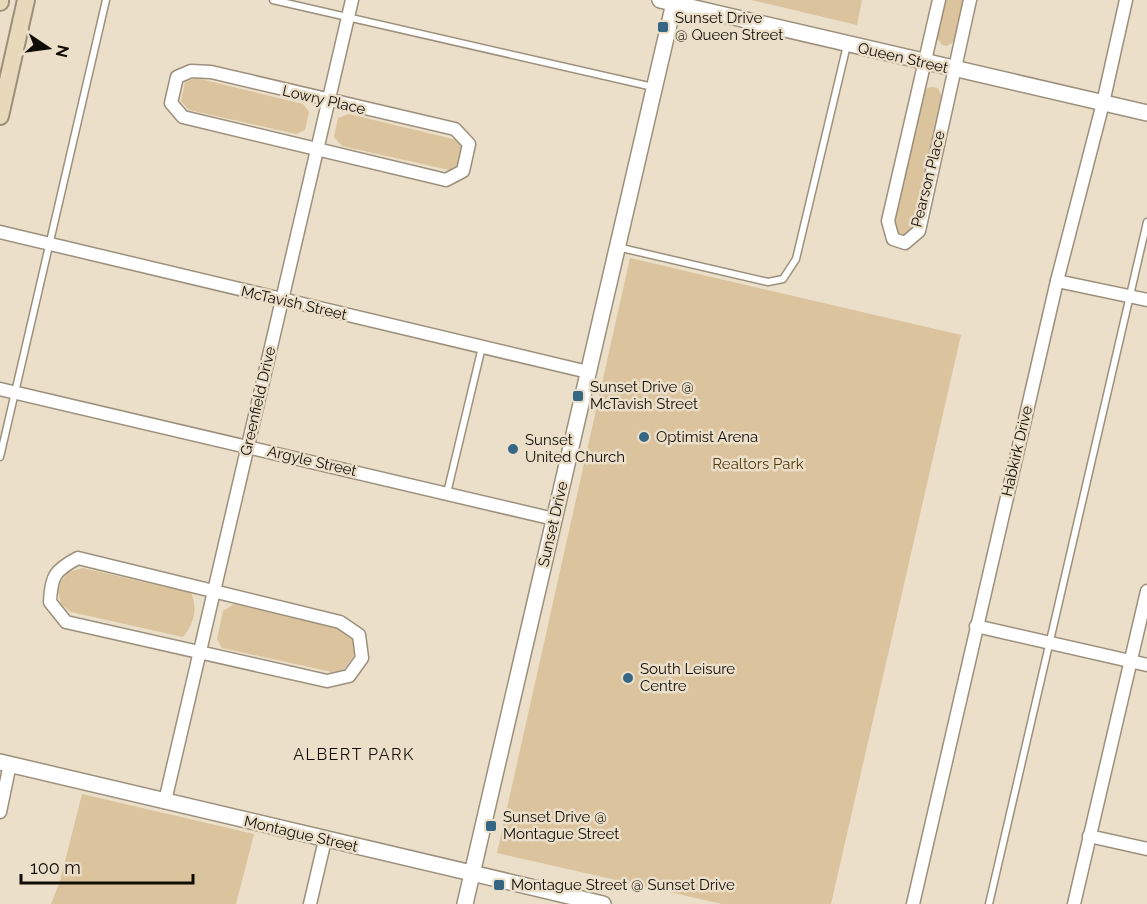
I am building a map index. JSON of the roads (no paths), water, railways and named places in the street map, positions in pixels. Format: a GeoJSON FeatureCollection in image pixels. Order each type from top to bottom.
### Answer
{"type":"FeatureCollection","features":[{"type":"Feature","properties":{"kind":"main road"},"geometry":{"type":"LineString","coordinates":[[0,116],[26,0]]}},
{"type":"Feature","properties":{"kind":"street","name":"Greenfield Drive"},"geometry":{"type":"LineString","coordinates":[[165,801],[352,0]]}},
{"type":"Feature","properties":{"kind":"street","name":"Pearson Place"},"geometry":{"type":"LineString","coordinates":[[939,0],[888,221],[893,239],[905,243],[919,231],[970,0]]}},
{"type":"Feature","properties":{"kind":"street","name":"Habkirk Drive"},"geometry":{"type":"LineString","coordinates":[[913,904],[1057,281],[1103,103],[1126,0]]}},
{"type":"Feature","properties":{"kind":"street","name":"Queen Street"},"geometry":{"type":"LineString","coordinates":[[667,2],[953,70],[1147,113]]}},
{"type":"Feature","properties":{"kind":"street","name":"Sunset Drive"},"geometry":{"type":"LineString","coordinates":[[465,904],[654,87],[667,2]]}},
{"type":"Feature","properties":{"kind":"street","name":"Lowry Place"},"geometry":{"type":"LineString","coordinates":[[191,71],[211,72],[328,101],[455,129],[469,144],[463,171],[446,180],[202,123],[183,117],[171,102],[177,77],[191,71]]}},
{"type":"Feature","properties":{"kind":"street","name":"McTavish Street"},"geometry":{"type":"LineString","coordinates":[[0,232],[282,301],[588,372]]}},
{"type":"Feature","properties":{"kind":"street"},"geometry":{"type":"LineString","coordinates":[[1057,281],[1147,300]]}},
{"type":"Feature","properties":{"kind":"street","name":"Argyle Street"},"geometry":{"type":"LineString","coordinates":[[0,389],[554,519]]}},
{"type":"Feature","properties":{"kind":"street"},"geometry":{"type":"LineString","coordinates":[[78,558],[340,622],[359,635],[362,658],[349,676],[327,681],[199,652],[66,622],[50,603],[50,585],[59,568],[78,558]]}},
{"type":"Feature","properties":{"kind":"street"},"geometry":{"type":"LineString","coordinates":[[1074,904],[1147,591]]}},
{"type":"Feature","properties":{"kind":"street"},"geometry":{"type":"LineString","coordinates":[[976,626],[1147,665]]}},
{"type":"Feature","properties":{"kind":"street"},"geometry":{"type":"LineString","coordinates":[[0,812],[5,763]]}},
{"type":"Feature","properties":{"kind":"street","name":"Montague Street"},"geometry":{"type":"LineString","coordinates":[[5,763],[603,904]]}},
{"type":"Feature","properties":{"kind":"street"},"geometry":{"type":"LineString","coordinates":[[1089,836],[1147,849]]}},
{"type":"Feature","properties":{"kind":"street"},"geometry":{"type":"LineString","coordinates":[[310,904],[325,840]]}},
{"type":"Feature","properties":{"kind":"lane"},"geometry":{"type":"LineString","coordinates":[[0,457],[106,0]]}},
{"type":"Feature","properties":{"kind":"lane"},"geometry":{"type":"LineString","coordinates":[[273,0],[654,87]]}},
{"type":"Feature","properties":{"kind":"lane"},"geometry":{"type":"LineString","coordinates":[[617,247],[768,282],[783,279],[796,259],[847,45]]}},
{"type":"Feature","properties":{"kind":"lane"},"geometry":{"type":"LineString","coordinates":[[988,904],[1051,643],[1147,222]]}},
{"type":"Feature","properties":{"kind":"lane"},"geometry":{"type":"LineString","coordinates":[[447,493],[482,347]]}},
{"type":"Feature","properties":{"kind":"place","name":"Sunset Drive @ Queen Street"},"geometry":{"type":"Point","coordinates":[663,27]}},
{"type":"Feature","properties":{"kind":"place","name":"Sunset Drive @ McTavish Street"},"geometry":{"type":"Point","coordinates":[578,396]}},
{"type":"Feature","properties":{"kind":"place","name":"Optimist Arena"},"geometry":{"type":"Point","coordinates":[644,437]}},
{"type":"Feature","properties":{"kind":"place","name":"Sunset United Church"},"geometry":{"type":"Point","coordinates":[513,449]}},
{"type":"Feature","properties":{"kind":"place","name":"South Leisure Centre"},"geometry":{"type":"Point","coordinates":[628,678]}},
{"type":"Feature","properties":{"kind":"place","name":"Sunset Drive @ Montague Street"},"geometry":{"type":"Point","coordinates":[491,826]}},
{"type":"Feature","properties":{"kind":"place","name":"Montague Street @ Sunset Drive"},"geometry":{"type":"Point","coordinates":[499,885]}},
{"type":"Feature","properties":{"kind":"district","name":"ALBERT PARK"},"geometry":{"type":"Point","coordinates":[354,754]}},
{"type":"Feature","properties":{"kind":"park label","name":"Realtors Park"},"geometry":{"type":"Point","coordinates":[758,464]}}]}
